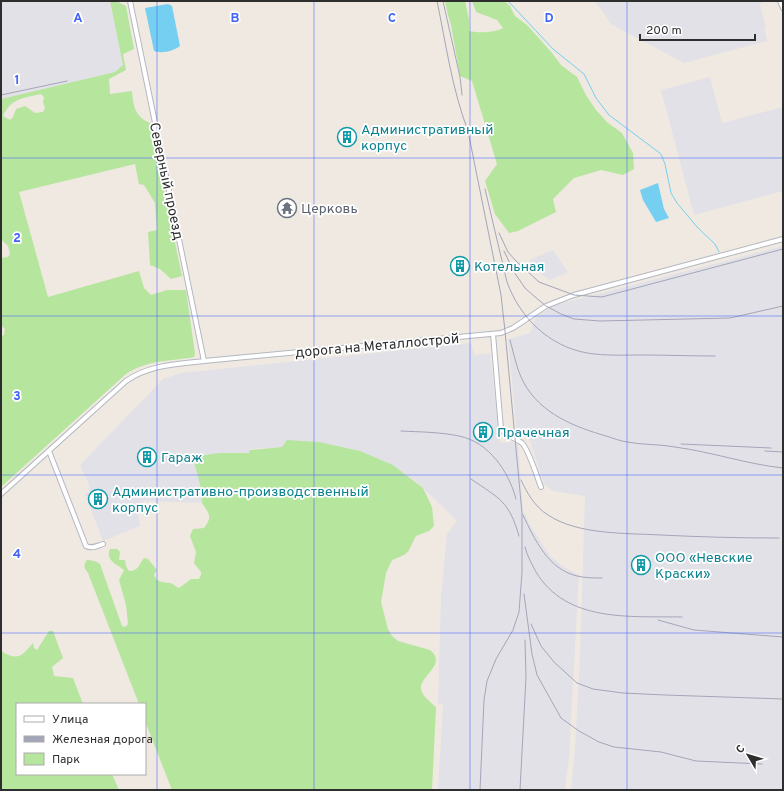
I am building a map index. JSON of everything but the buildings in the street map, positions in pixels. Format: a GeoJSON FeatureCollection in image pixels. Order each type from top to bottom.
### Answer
{"type":"FeatureCollection","features":[{"type":"Feature","properties":{"kind":"street","name":"Северный проезд"},"geometry":{"type":"LineString","coordinates":[[130,1],[204,360]]}},
{"type":"Feature","properties":{"kind":"street"},"geometry":{"type":"LineString","coordinates":[[780,1],[783,8]]}},
{"type":"Feature","properties":{"kind":"street","name":"дорога на Металлострой"},"geometry":{"type":"LineString","coordinates":[[1,494],[121,385],[136,374],[147,369],[204,360],[492,334],[513,328],[546,306],[574,295],[783,239]]}},
{"type":"Feature","properties":{"kind":"street"},"geometry":{"type":"LineString","coordinates":[[492,334],[501,429],[505,434],[521,443],[526,448],[541,487]]}},
{"type":"Feature","properties":{"kind":"street"},"geometry":{"type":"LineString","coordinates":[[49,451],[86,546],[90,548],[103,544]]}},
{"type":"Feature","properties":{"kind":"shaded area"},"geometry":{"type":"Polygon","coordinates":[[[1,1],[110,1],[123,65],[115,72],[1,99],[1,1]]]}},
{"type":"Feature","properties":{"kind":"shaded area"},"geometry":{"type":"Polygon","coordinates":[[[595,1],[763,1],[760,4],[766,27],[764,28],[767,41],[684,63],[611,24],[595,1]]]}},
{"type":"Feature","properties":{"kind":"shaded area"},"geometry":{"type":"Polygon","coordinates":[[[710,77],[722,123],[783,107],[783,191],[694,215],[661,90],[710,77]]]}},
{"type":"Feature","properties":{"kind":"shaded area"},"geometry":{"type":"Polygon","coordinates":[[[783,246],[783,790],[571,790],[580,655],[585,496],[553,491],[544,484],[528,435],[517,434],[508,339],[530,333],[535,319],[552,306],[783,246]]]}},
{"type":"Feature","properties":{"kind":"shaded area"},"geometry":{"type":"Polygon","coordinates":[[[553,250],[568,272],[550,280],[537,271],[529,260],[553,250]]]}},
{"type":"Feature","properties":{"kind":"shaded area"},"geometry":{"type":"Polygon","coordinates":[[[471,343],[474,355],[490,353],[500,443],[511,442],[518,444],[523,510],[530,525],[550,556],[564,567],[579,575],[569,757],[565,790],[438,790],[443,704],[438,704],[441,596],[447,534],[457,521],[418,483],[393,465],[360,451],[345,448],[282,447],[250,449],[250,453],[219,453],[192,457],[199,478],[202,503],[144,501],[137,506],[140,526],[103,541],[85,494],[90,492],[88,488],[90,487],[80,465],[163,379],[181,373],[471,343]]]}},
{"type":"Feature","properties":{"kind":"green space"},"geometry":{"type":"Polygon","coordinates":[[[110,1],[116,1],[126,6],[134,49],[123,54],[126,70],[109,79],[110,94],[132,91],[133,101],[138,114],[150,123],[182,276],[171,279],[160,269],[150,265],[148,232],[157,230],[155,203],[144,185],[139,184],[135,164],[19,192],[48,297],[139,271],[144,288],[151,295],[167,290],[186,290],[195,354],[194,357],[141,366],[126,374],[1,487],[1,336],[4,335],[5,329],[1,325],[1,258],[8,257],[10,254],[8,246],[1,239],[1,99],[115,72],[123,65],[110,1]],[[41,94],[14,102],[6,110],[3,116],[10,120],[16,109],[25,106],[35,113],[43,112],[45,108],[43,102],[44,97],[41,94]]]}},
{"type":"Feature","properties":{"kind":"green space"},"geometry":{"type":"Polygon","coordinates":[[[445,1],[465,1],[469,20],[469,31],[477,32],[491,32],[503,28],[497,20],[476,12],[472,1],[504,1],[510,6],[515,16],[528,26],[561,65],[577,77],[596,110],[608,123],[622,133],[633,153],[634,169],[623,175],[601,170],[574,178],[553,199],[556,212],[518,231],[509,233],[495,214],[485,181],[497,164],[472,81],[460,76],[445,1]]]}},
{"type":"Feature","properties":{"kind":"green space"},"geometry":{"type":"Polygon","coordinates":[[[287,440],[319,442],[360,451],[393,465],[423,488],[432,507],[434,526],[429,531],[416,536],[406,554],[392,560],[386,573],[381,602],[388,629],[392,636],[398,641],[430,650],[435,655],[435,665],[424,680],[421,689],[425,697],[436,708],[432,790],[172,790],[146,724],[146,703],[139,703],[85,568],[85,563],[89,560],[100,564],[122,626],[125,627],[128,624],[126,605],[119,580],[124,570],[110,559],[110,549],[117,549],[120,552],[119,560],[125,560],[129,571],[135,570],[144,558],[148,559],[157,570],[154,575],[155,578],[161,582],[171,583],[179,588],[191,579],[199,579],[201,572],[194,563],[196,552],[190,536],[193,529],[204,528],[207,524],[209,515],[202,503],[200,485],[192,457],[219,453],[249,453],[250,450],[282,447],[287,440]]]}},
{"type":"Feature","properties":{"kind":"green space"},"geometry":{"type":"Polygon","coordinates":[[[49,631],[53,631],[63,658],[52,667],[54,676],[73,678],[83,703],[16,703],[16,775],[112,775],[119,790],[1,790],[1,651],[11,656],[19,656],[33,643],[34,648],[37,650],[49,631]]]}},
{"type":"Feature","properties":{"kind":"water"},"geometry":{"type":"Polygon","coordinates":[[[168,4],[172,6],[180,46],[167,52],[157,52],[154,51],[145,8],[168,4]]]}},
{"type":"Feature","properties":{"kind":"water"},"geometry":{"type":"Polygon","coordinates":[[[658,183],[664,209],[669,218],[656,222],[643,200],[640,190],[658,183]]]}},
{"type":"Feature","properties":{"kind":"waterway"},"geometry":{"type":"LineString","coordinates":[[508,1],[553,49],[584,74],[596,98],[609,115],[661,154],[665,164],[671,193],[677,203],[698,228],[715,244],[719,252]]}},
{"type":"Feature","properties":{"kind":"railway"},"geometry":{"type":"LineString","coordinates":[[437,1],[454,83],[462,115],[468,131],[501,295],[522,513],[522,572],[519,612],[513,630],[496,659],[487,681],[484,700],[480,790]]}},
{"type":"Feature","properties":{"kind":"railway"},"geometry":{"type":"LineString","coordinates":[[443,1],[460,77],[462,95]]}},
{"type":"Feature","properties":{"kind":"railway"},"geometry":{"type":"LineString","coordinates":[[1,95],[67,81]]}},
{"type":"Feature","properties":{"kind":"railway"},"geometry":{"type":"LineString","coordinates":[[485,189],[507,282],[513,295],[528,318],[548,337],[573,349],[594,354],[715,356]]}},
{"type":"Feature","properties":{"kind":"railway"},"geometry":{"type":"LineString","coordinates":[[499,233],[508,252],[539,282],[574,295],[602,297],[783,249]]}},
{"type":"Feature","properties":{"kind":"railway"},"geometry":{"type":"LineString","coordinates":[[504,251],[514,272],[525,288],[546,306],[574,319],[600,321],[730,318],[783,306]]}},
{"type":"Feature","properties":{"kind":"railway"},"geometry":{"type":"LineString","coordinates":[[510,340],[519,373],[531,394],[549,411],[560,418],[582,428],[624,442],[689,449],[756,464],[783,468]]}},
{"type":"Feature","properties":{"kind":"railway"},"geometry":{"type":"LineString","coordinates":[[401,431],[430,432],[470,439],[488,451],[503,469],[513,489],[516,499]]}},
{"type":"Feature","properties":{"kind":"railway"},"geometry":{"type":"LineString","coordinates":[[681,444],[771,448]]}},
{"type":"Feature","properties":{"kind":"railway"},"geometry":{"type":"LineString","coordinates":[[765,451],[783,452]]}},
{"type":"Feature","properties":{"kind":"railway"},"geometry":{"type":"LineString","coordinates":[[471,479],[502,502],[511,515],[519,536]]}},
{"type":"Feature","properties":{"kind":"railway"},"geometry":{"type":"LineString","coordinates":[[521,480],[532,499],[543,512],[560,522],[588,530],[633,534],[779,538]]}},
{"type":"Feature","properties":{"kind":"railway"},"geometry":{"type":"LineString","coordinates":[[523,515],[532,534],[544,552],[558,567],[577,576],[602,578]]}},
{"type":"Feature","properties":{"kind":"railway"},"geometry":{"type":"LineString","coordinates":[[525,547],[528,557],[536,572],[549,589],[565,600],[582,608],[621,616],[682,617]]}},
{"type":"Feature","properties":{"kind":"railway"},"geometry":{"type":"LineString","coordinates":[[524,594],[532,654],[537,675],[561,718],[579,731],[599,742],[614,747],[661,752],[696,761],[762,764]]}},
{"type":"Feature","properties":{"kind":"railway"},"geometry":{"type":"LineString","coordinates":[[658,620],[694,630],[783,637]]}},
{"type":"Feature","properties":{"kind":"railway"},"geometry":{"type":"LineString","coordinates":[[531,624],[541,646],[554,662],[577,683],[593,689],[623,693],[783,699]]}},
{"type":"Feature","properties":{"kind":"railway"},"geometry":{"type":"LineString","coordinates":[[520,790],[526,677],[525,640]]}},
{"type":"Feature","properties":{"kind":"place","name":"Административный корпус"},"geometry":{"type":"Point","coordinates":[347,137]}},
{"type":"Feature","properties":{"kind":"place","name":"Церковь"},"geometry":{"type":"Point","coordinates":[287,208]}},
{"type":"Feature","properties":{"kind":"place","name":"Котельная"},"geometry":{"type":"Point","coordinates":[460,266]}},
{"type":"Feature","properties":{"kind":"place","name":"Прачечная"},"geometry":{"type":"Point","coordinates":[483,432]}},
{"type":"Feature","properties":{"kind":"place","name":"Гараж"},"geometry":{"type":"Point","coordinates":[147,457]}},
{"type":"Feature","properties":{"kind":"place","name":"Административно-производственный корпус"},"geometry":{"type":"Point","coordinates":[98,499]}},
{"type":"Feature","properties":{"kind":"place","name":"ООО «Невские Краски»"},"geometry":{"type":"Point","coordinates":[641,565]}}]}
